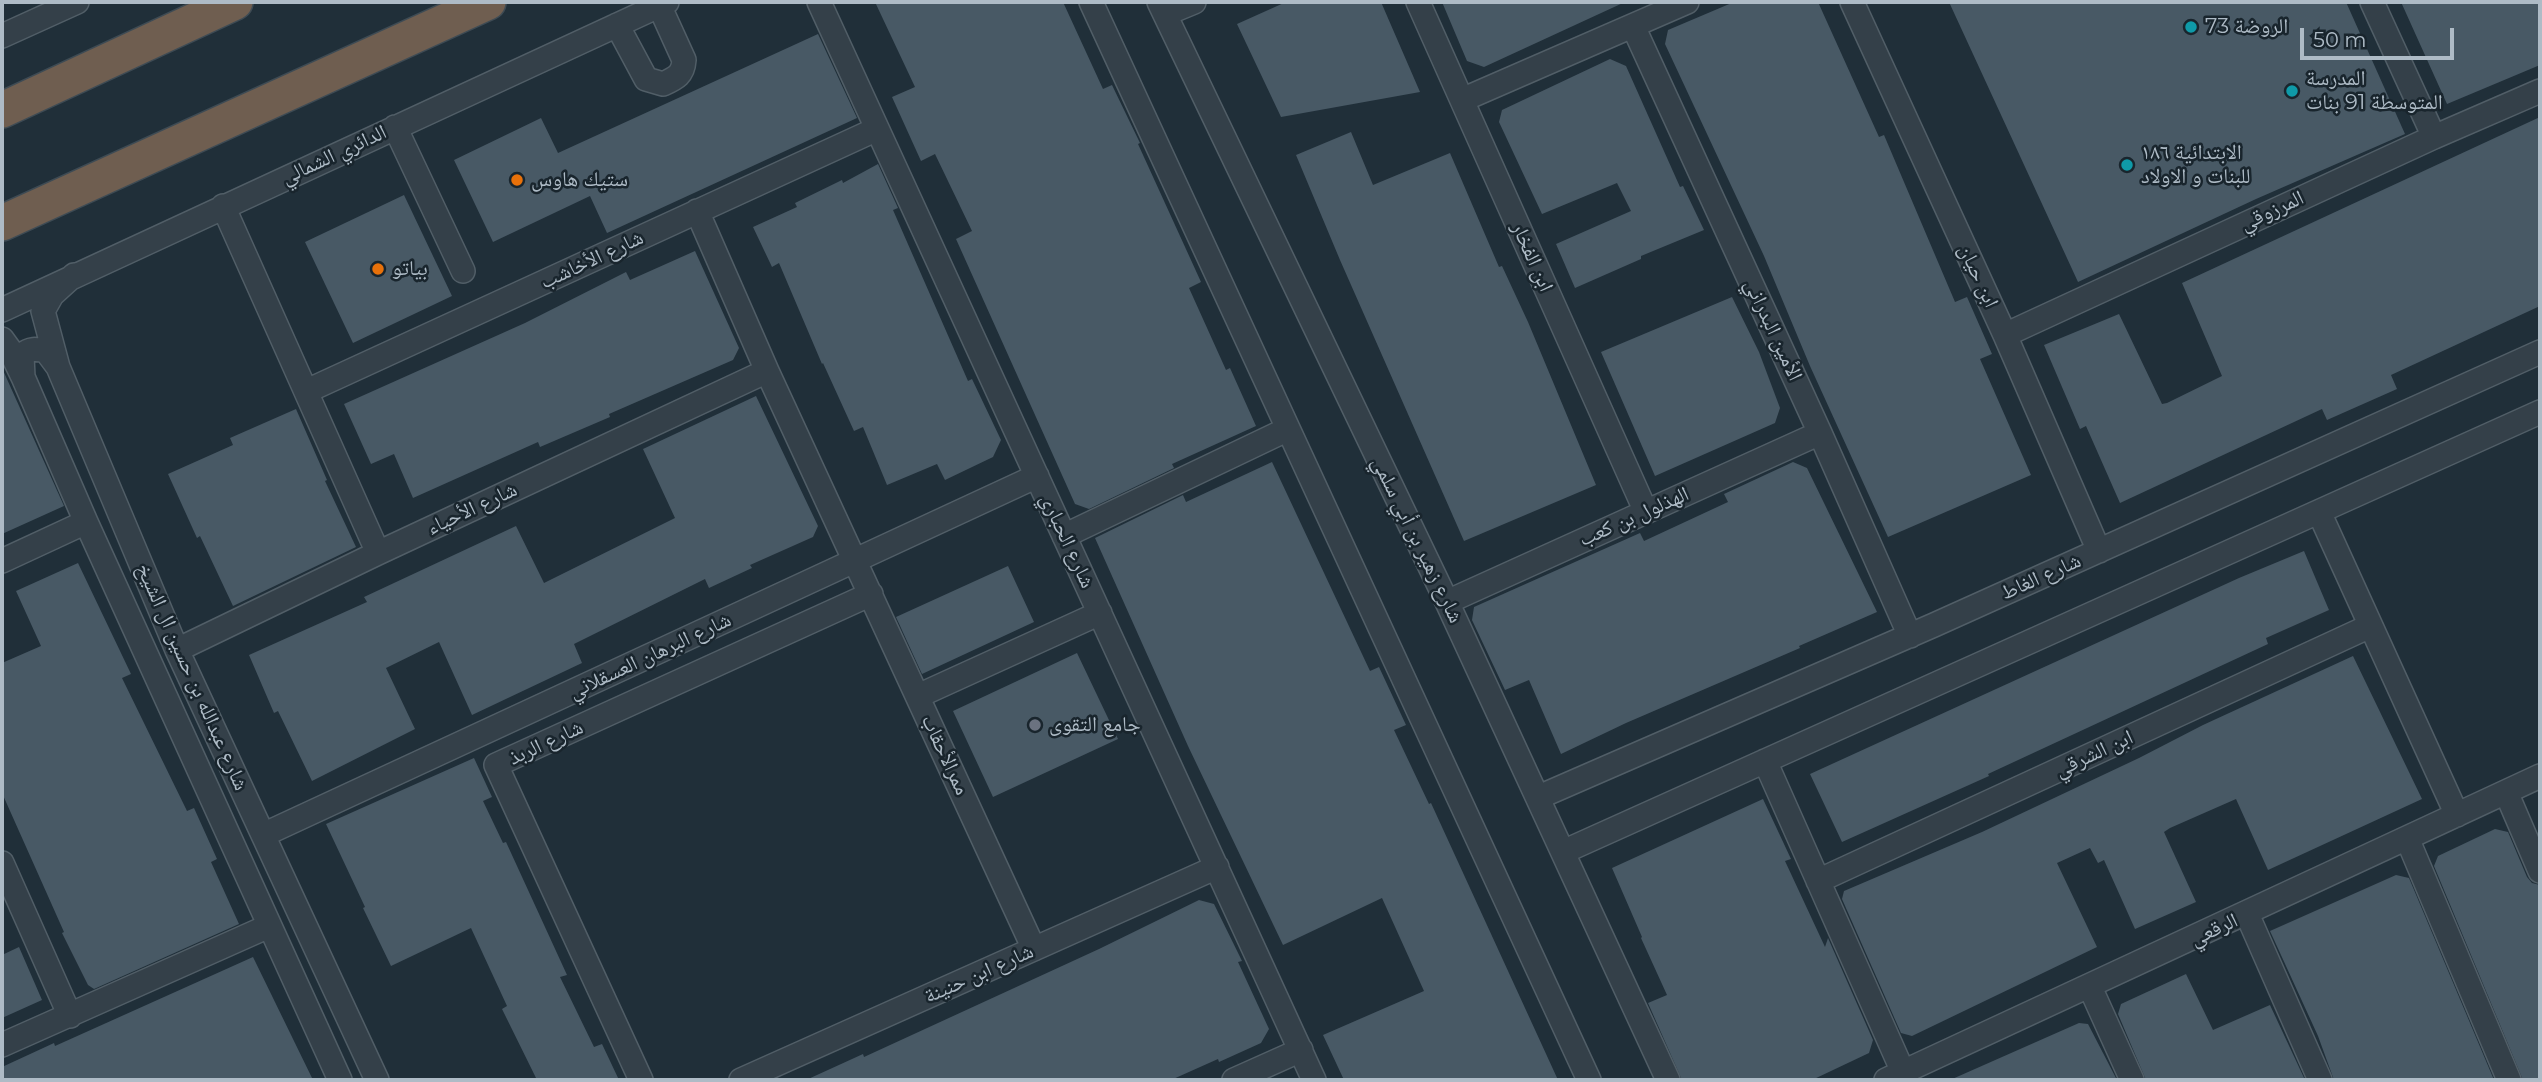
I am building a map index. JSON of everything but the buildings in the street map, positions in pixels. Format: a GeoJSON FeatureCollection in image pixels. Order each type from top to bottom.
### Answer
{"type":"FeatureCollection","features":[{"type":"Feature","properties":{"kind":"highway"},"geometry":{"type":"LineString","coordinates":[[2,110],[235,2]]}},
{"type":"Feature","properties":{"kind":"highway"},"geometry":{"type":"LineString","coordinates":[[2,223],[488,2]]}},
{"type":"Feature","properties":{"kind":"street"},"geometry":{"type":"LineString","coordinates":[[2,36],[77,2]]}},
{"type":"Feature","properties":{"kind":"street","name":"شارع الحباري"},"geometry":{"type":"LineString","coordinates":[[819,2],[1314,1080]]}},
{"type":"Feature","properties":{"kind":"street"},"geometry":{"type":"LineString","coordinates":[[1091,2],[1589,1080]]}},
{"type":"Feature","properties":{"kind":"street"},"geometry":{"type":"LineString","coordinates":[[1162,8],[1194,2]]}},
{"type":"Feature","properties":{"kind":"street","name":"ابن الفخار"},"geometry":{"type":"LineString","coordinates":[[1418,2],[1646,512]]}},
{"type":"Feature","properties":{"kind":"street"},"geometry":{"type":"LineString","coordinates":[[1462,100],[1687,2]]}},
{"type":"Feature","properties":{"kind":"street","name":"ابن حيان"},"geometry":{"type":"LineString","coordinates":[[1852,2],[2005,335],[2099,551]]}},
{"type":"Feature","properties":{"kind":"street"},"geometry":{"type":"LineString","coordinates":[[2372,2],[2434,137]]}},
{"type":"Feature","properties":{"kind":"street"},"geometry":{"type":"LineString","coordinates":[[617,25],[646,79],[663,84],[679,77],[684,60],[663,4]]}},
{"type":"Feature","properties":{"kind":"street","name":"الدائري الشمالي"},"geometry":{"type":"LineString","coordinates":[[2,310],[663,4]]}},
{"type":"Feature","properties":{"kind":"street","name":"شارع زهير بن أبي سلمي"},"geometry":{"type":"LineString","coordinates":[[1162,8],[1447,601],[1668,1080]]}},
{"type":"Feature","properties":{"kind":"street","name":"الأمين البدراني"},"geometry":{"type":"LineString","coordinates":[[1633,26],[1910,636]]}},
{"type":"Feature","properties":{"kind":"street","name":"المرزوقي"},"geometry":{"type":"LineString","coordinates":[[2005,335],[2434,137],[2540,92]]}},
{"type":"Feature","properties":{"kind":"street"},"geometry":{"type":"LineString","coordinates":[[395,127],[463,271]]}},
{"type":"Feature","properties":{"kind":"street","name":"شارع الأخاشب"},"geometry":{"type":"LineString","coordinates":[[307,391],[877,128]]}},
{"type":"Feature","properties":{"kind":"street"},"geometry":{"type":"LineString","coordinates":[[223,206],[379,553]]}},
{"type":"Feature","properties":{"kind":"street","name":"ممرالأحقاب"},"geometry":{"type":"LineString","coordinates":[[697,212],[1034,949]]}},
{"type":"Feature","properties":{"kind":"street","name":"شارع عبدالله بن حسين ال الشيخ"},"geometry":{"type":"LineString","coordinates":[[74,275],[51,295],[43,311],[58,367],[177,650],[377,1080]]}},
{"type":"Feature","properties":{"kind":"street","name":"شارع عبدالله بن حسين ال الشيخ"},"geometry":{"type":"LineString","coordinates":[[2,340],[23,377],[86,522],[340,1080]]}},
{"type":"Feature","properties":{"kind":"street"},"geometry":{"type":"LineString","coordinates":[[23,377],[22,355],[27,351],[46,351],[58,367]]}},
{"type":"Feature","properties":{"kind":"street","name":"شارع الغاط"},"geometry":{"type":"LineString","coordinates":[[1539,797],[1910,636],[2540,352]]}},
{"type":"Feature","properties":{"kind":"street","name":"شارع الأحياء"},"geometry":{"type":"LineString","coordinates":[[177,650],[768,371]]}},
{"type":"Feature","properties":{"kind":"street"},"geometry":{"type":"LineString","coordinates":[[1563,852],[2540,412]]}},
{"type":"Feature","properties":{"kind":"street"},"geometry":{"type":"LineString","coordinates":[[1064,536],[1289,429]]}},
{"type":"Feature","properties":{"kind":"street","name":"الهذلول بن كعب"},"geometry":{"type":"LineString","coordinates":[[1447,601],[1820,433]]}},
{"type":"Feature","properties":{"kind":"street","name":"شارع البرهان العسقلاني"},"geometry":{"type":"LineString","coordinates":[[263,835],[1037,476]]}},
{"type":"Feature","properties":{"kind":"street"},"geometry":{"type":"LineString","coordinates":[[2319,512],[2457,816]]}},
{"type":"Feature","properties":{"kind":"street"},"geometry":{"type":"LineString","coordinates":[[2,561],[86,522]]}},
{"type":"Feature","properties":{"kind":"street","name":"شارع الربذ"},"geometry":{"type":"LineString","coordinates":[[641,1080],[496,765],[872,594]]}},
{"type":"Feature","properties":{"kind":"street"},"geometry":{"type":"LineString","coordinates":[[918,696],[1100,613]]}},
{"type":"Feature","properties":{"kind":"street","name":"ابن الشرقي"},"geometry":{"type":"LineString","coordinates":[[1818,881],[2371,626]]}},
{"type":"Feature","properties":{"kind":"street"},"geometry":{"type":"LineString","coordinates":[[1765,761],[1909,1074]]}},
{"type":"Feature","properties":{"kind":"street","name":"الرقعي"},"geometry":{"type":"LineString","coordinates":[[1909,1074],[2540,776]]}},
{"type":"Feature","properties":{"kind":"street"},"geometry":{"type":"LineString","coordinates":[[2507,792],[2540,871]]}},
{"type":"Feature","properties":{"kind":"street"},"geometry":{"type":"LineString","coordinates":[[2407,838],[2509,1080]]}},
{"type":"Feature","properties":{"kind":"street"},"geometry":{"type":"LineString","coordinates":[[2,863],[70,1016]]}},
{"type":"Feature","properties":{"kind":"street","name":"شارع ابن حنينة"},"geometry":{"type":"LineString","coordinates":[[741,1080],[1217,867]]}},
{"type":"Feature","properties":{"kind":"street"},"geometry":{"type":"LineString","coordinates":[[2247,914],[2320,1080]]}},
{"type":"Feature","properties":{"kind":"street"},"geometry":{"type":"LineString","coordinates":[[2,1045],[269,926]]}},
{"type":"Feature","properties":{"kind":"street"},"geometry":{"type":"LineString","coordinates":[[2090,987],[2133,1080]]}},
{"type":"Feature","properties":{"kind":"street"},"geometry":{"type":"LineString","coordinates":[[1234,1080],[1301,1050]]}},
{"type":"Feature","properties":{"kind":"place","name":"الروضة 73"},"geometry":{"type":"Point","coordinates":[2191,27]}},
{"type":"Feature","properties":{"kind":"place","name":"المدرسة المتوسطة 91 بنات"},"geometry":{"type":"Point","coordinates":[2292,91]}},
{"type":"Feature","properties":{"kind":"place","name":"الابتدائية ١٨٦ للبنات و الاولاد"},"geometry":{"type":"Point","coordinates":[2127,165]}},
{"type":"Feature","properties":{"kind":"place","name":"ستيك هاوس"},"geometry":{"type":"Point","coordinates":[517,180]}},
{"type":"Feature","properties":{"kind":"place","name":"بياتو"},"geometry":{"type":"Point","coordinates":[378,269]}},
{"type":"Feature","properties":{"kind":"place","name":"جامع التقوى"},"geometry":{"type":"Point","coordinates":[1035,725]}}]}
